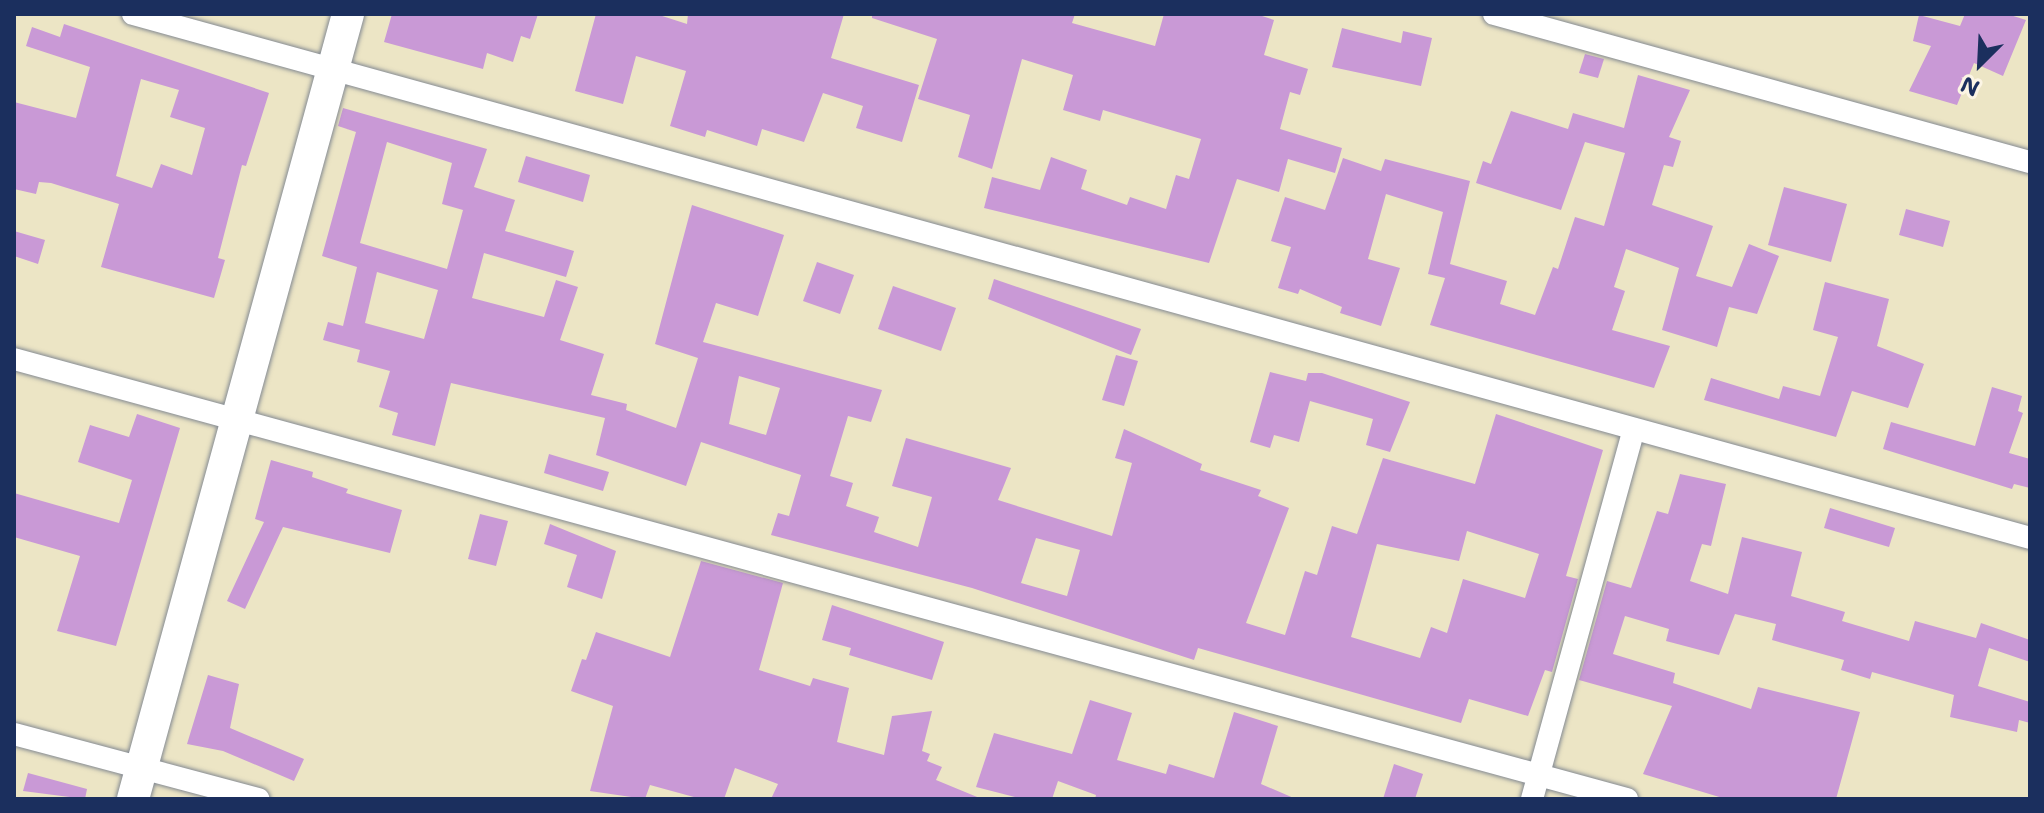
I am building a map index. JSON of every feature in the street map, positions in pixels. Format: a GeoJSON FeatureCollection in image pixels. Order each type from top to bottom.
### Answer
{"type":"FeatureCollection","features":[{"type":"Feature","properties":{"kind":"main road"},"geometry":{"type":"LineString","coordinates":[[133,799],[348,14]]}},
{"type":"Feature","properties":{"kind":"street"},"geometry":{"type":"LineString","coordinates":[[133,14],[1633,432],[2030,538]]}},
{"type":"Feature","properties":{"kind":"street"},"geometry":{"type":"LineString","coordinates":[[1494,14],[2030,162]]}},
{"type":"Feature","properties":{"kind":"street"},"geometry":{"type":"LineString","coordinates":[[14,359],[236,416],[1627,799]]}},
{"type":"Feature","properties":{"kind":"street"},"geometry":{"type":"LineString","coordinates":[[1532,799],[1633,432]]}},
{"type":"Feature","properties":{"kind":"street"},"geometry":{"type":"LineString","coordinates":[[14,734],[259,799]]}},
{"type":"Feature","properties":{"kind":"building"},"geometry":{"type":"Polygon","coordinates":[[[392,14],[538,14],[530,39],[521,36],[513,62],[487,53],[483,69],[384,42],[392,14]]]}},
{"type":"Feature","properties":{"kind":"building"},"geometry":{"type":"Polygon","coordinates":[[[596,14],[656,14],[687,24],[688,14],[844,14],[831,58],[919,85],[902,142],[856,128],[863,106],[823,93],[804,142],[762,129],[757,146],[707,130],[705,137],[670,126],[686,71],[636,56],[623,104],[575,91],[596,14]]]}},
{"type":"Feature","properties":{"kind":"building"},"geometry":{"type":"Polygon","coordinates":[[[872,14],[1075,14],[1072,23],[1155,46],[1164,14],[1256,14],[1274,20],[1264,55],[1308,69],[1300,95],[1290,92],[1280,129],[1342,148],[1335,173],[1288,159],[1279,192],[1237,179],[1209,263],[984,208],[992,177],[1040,190],[1051,157],[1087,170],[1081,189],[1127,205],[1130,197],[1166,209],[1176,175],[1189,179],[1201,139],[1103,110],[1100,121],[1063,110],[1073,75],[1022,59],[992,169],[958,157],[970,115],[918,99],[937,39],[872,18],[872,14]]]}},
{"type":"Feature","properties":{"kind":"building"},"geometry":{"type":"Polygon","coordinates":[[[1965,14],[2007,14],[2026,20],[2003,76],[1974,63],[1957,105],[1909,91],[1931,46],[1913,41],[1919,15],[1960,26],[1965,14]]]}},
{"type":"Feature","properties":{"kind":"building"},"geometry":{"type":"Polygon","coordinates":[[[64,24],[269,93],[246,166],[242,165],[218,258],[225,260],[214,298],[101,267],[119,204],[51,183],[39,182],[36,194],[14,189],[14,102],[76,118],[90,67],[26,46],[32,27],[60,37],[64,24]],[[141,79],[116,176],[152,188],[161,164],[192,175],[205,128],[170,117],[179,90],[141,79]]]}},
{"type":"Feature","properties":{"kind":"building"},"geometry":{"type":"Polygon","coordinates":[[[1342,28],[1401,43],[1403,31],[1432,38],[1421,86],[1332,67],[1342,28]]]}},
{"type":"Feature","properties":{"kind":"building"},"geometry":{"type":"Polygon","coordinates":[[[1585,54],[1604,59],[1598,78],[1579,73],[1585,54]]]}},
{"type":"Feature","properties":{"kind":"building"},"geometry":{"type":"Polygon","coordinates":[[[1638,75],[1690,90],[1669,137],[1681,141],[1673,167],[1664,165],[1652,205],[1713,226],[1696,276],[1732,287],[1749,244],[1779,256],[1757,314],[1729,307],[1717,347],[1662,330],[1679,268],[1626,249],[1614,287],[1625,291],[1612,330],[1670,346],[1654,388],[1430,325],[1445,278],[1428,274],[1443,212],[1386,194],[1368,259],[1400,268],[1381,326],[1340,313],[1342,307],[1300,289],[1298,294],[1278,288],[1291,247],[1271,241],[1285,197],[1325,210],[1343,158],[1381,171],[1385,159],[1470,181],[1450,264],[1507,281],[1500,304],[1535,315],[1553,267],[1558,269],[1575,217],[1604,226],[1625,153],[1585,142],[1561,210],[1476,183],[1483,161],[1491,164],[1511,111],[1568,129],[1573,113],[1624,128],[1638,75]]]}},
{"type":"Feature","properties":{"kind":"building"},"geometry":{"type":"Polygon","coordinates":[[[343,108],[487,149],[474,187],[515,200],[505,231],[574,251],[566,277],[484,253],[472,298],[544,317],[556,280],[578,287],[560,340],[604,354],[591,395],[627,404],[626,410],[676,428],[698,358],[655,344],[692,205],[784,235],[758,316],[716,303],[703,342],[882,390],[871,422],[848,416],[830,476],[853,483],[846,506],[879,517],[874,532],[918,547],[932,497],[892,486],[906,438],[1011,468],[998,500],[1112,536],[1132,463],[1115,458],[1124,429],[1202,464],[1200,470],[1261,490],[1258,496],[1289,508],[1246,623],[1285,635],[1305,571],[1317,575],[1332,526],[1357,534],[1383,458],[1475,484],[1496,414],[1603,450],[1566,576],[1578,579],[1552,672],[1545,670],[1528,716],[1469,699],[1461,723],[1198,648],[1194,660],[972,588],[771,535],[778,513],[789,516],[801,475],[701,442],[686,486],[596,455],[605,418],[451,383],[435,446],[392,435],[398,413],[379,407],[390,371],[357,362],[360,350],[323,340],[328,322],[343,326],[357,267],[322,256],[356,132],[338,126],[343,108]],[[387,142],[360,243],[447,269],[463,210],[442,204],[452,163],[387,142]],[[377,272],[365,323],[424,339],[438,290],[377,272]],[[739,376],[729,424],[766,435],[780,388],[739,376]],[[1467,531],[1459,561],[1377,544],[1351,637],[1420,658],[1431,627],[1447,633],[1463,579],[1525,598],[1539,554],[1467,531]],[[1036,538],[1021,583],[1067,596],[1080,550],[1036,538]]]}},
{"type":"Feature","properties":{"kind":"building"},"geometry":{"type":"Polygon","coordinates":[[[526,156],[590,175],[583,202],[518,182],[526,156]]]}},
{"type":"Feature","properties":{"kind":"building"},"geometry":{"type":"Polygon","coordinates":[[[1784,187],[1847,204],[1831,262],[1768,245],[1784,187]]]}},
{"type":"Feature","properties":{"kind":"building"},"geometry":{"type":"Polygon","coordinates":[[[1906,209],[1950,221],[1943,247],[1899,235],[1906,209]]]}},
{"type":"Feature","properties":{"kind":"building"},"geometry":{"type":"Polygon","coordinates":[[[14,231],[45,240],[38,264],[14,256],[14,231]]]}},
{"type":"Feature","properties":{"kind":"building"},"geometry":{"type":"Polygon","coordinates":[[[817,262],[854,275],[840,314],[803,301],[817,262]]]}},
{"type":"Feature","properties":{"kind":"building"},"geometry":{"type":"Polygon","coordinates":[[[994,279],[1141,329],[1131,355],[988,299],[994,279]]]}},
{"type":"Feature","properties":{"kind":"building"},"geometry":{"type":"Polygon","coordinates":[[[1825,282],[1889,299],[1877,346],[1924,364],[1908,408],[1852,391],[1836,437],[1704,400],[1711,378],[1779,399],[1783,386],[1820,396],[1838,337],[1813,330],[1825,282]]]}},
{"type":"Feature","properties":{"kind":"building"},"geometry":{"type":"Polygon","coordinates":[[[893,286],[956,308],[941,351],[878,329],[893,286]]]}},
{"type":"Feature","properties":{"kind":"building"},"geometry":{"type":"Polygon","coordinates":[[[1116,355],[1138,361],[1124,406],[1102,400],[1116,355]]]}},
{"type":"Feature","properties":{"kind":"building"},"geometry":{"type":"Polygon","coordinates":[[[1270,372],[1306,381],[1308,373],[1322,373],[1410,402],[1390,452],[1366,445],[1373,419],[1310,401],[1299,442],[1274,435],[1270,448],[1250,442],[1270,372]]]}},
{"type":"Feature","properties":{"kind":"building"},"geometry":{"type":"Polygon","coordinates":[[[1992,387],[2022,396],[2018,411],[2023,413],[2009,453],[2030,459],[2030,488],[2014,484],[2012,489],[1883,449],[1891,422],[1975,446],[1992,387]]]}},
{"type":"Feature","properties":{"kind":"building"},"geometry":{"type":"Polygon","coordinates":[[[137,414],[180,428],[116,646],[57,631],[80,556],[14,537],[14,493],[119,523],[132,480],[78,462],[90,425],[129,437],[137,414]]]}},
{"type":"Feature","properties":{"kind":"building"},"geometry":{"type":"Polygon","coordinates":[[[549,454],[609,472],[603,491],[544,473],[549,454]]]}},
{"type":"Feature","properties":{"kind":"building"},"geometry":{"type":"Polygon","coordinates":[[[271,460],[313,472],[312,477],[348,489],[346,493],[402,510],[390,553],[283,527],[245,609],[227,601],[264,522],[255,519],[271,460]]]}},
{"type":"Feature","properties":{"kind":"building"},"geometry":{"type":"Polygon","coordinates":[[[1680,474],[1726,484],[1711,546],[1702,544],[1690,581],[1728,594],[1742,537],[1802,552],[1791,596],[1845,612],[1842,621],[1909,641],[1915,621],[1976,638],[1981,623],[2030,640],[2030,662],[1989,648],[1978,686],[2030,702],[2030,723],[2019,720],[2017,732],[1950,717],[1954,695],[1872,672],[1870,679],[1841,670],[1844,660],[1772,640],[1776,624],[1735,614],[1719,655],[1666,641],[1669,629],[1625,616],[1613,654],[1675,673],[1673,683],[1751,709],[1758,687],[1860,712],[1836,799],[1726,799],[1643,774],[1672,706],[1579,680],[1607,581],[1631,588],[1657,511],[1668,514],[1680,474]]]}},
{"type":"Feature","properties":{"kind":"building"},"geometry":{"type":"Polygon","coordinates":[[[1830,508],[1895,528],[1889,547],[1824,528],[1830,508]]]}},
{"type":"Feature","properties":{"kind":"building"},"geometry":{"type":"Polygon","coordinates":[[[480,514],[508,521],[496,566],[468,559],[480,514]]]}},
{"type":"Feature","properties":{"kind":"building"},"geometry":{"type":"Polygon","coordinates":[[[550,524],[616,551],[602,599],[567,587],[577,555],[544,544],[550,524]]]}},
{"type":"Feature","properties":{"kind":"building"},"geometry":{"type":"Polygon","coordinates":[[[701,561],[783,583],[759,670],[810,686],[813,678],[849,688],[837,742],[884,755],[892,716],[932,711],[922,751],[930,754],[927,761],[942,767],[936,780],[982,799],[771,799],[778,784],[735,768],[724,799],[701,799],[650,785],[645,799],[590,791],[613,706],[571,691],[582,659],[586,660],[596,632],[670,657],[701,561]]]}},
{"type":"Feature","properties":{"kind":"building"},"geometry":{"type":"Polygon","coordinates":[[[832,605],[944,642],[932,680],[849,655],[851,648],[822,640],[832,605]]]}},
{"type":"Feature","properties":{"kind":"building"},"geometry":{"type":"Polygon","coordinates":[[[208,675],[239,684],[230,728],[304,759],[294,781],[223,751],[187,744],[208,675]]]}},
{"type":"Feature","properties":{"kind":"building"},"geometry":{"type":"Polygon","coordinates":[[[1090,700],[1132,713],[1117,760],[1166,774],[1169,764],[1214,778],[1234,712],[1278,726],[1261,784],[1296,799],[1095,799],[1096,795],[1058,781],[1052,799],[1023,799],[976,787],[994,733],[1072,754],[1090,700]]]}},
{"type":"Feature","properties":{"kind":"building"},"geometry":{"type":"Polygon","coordinates":[[[1394,764],[1423,774],[1415,799],[1383,799],[1394,764]]]}},
{"type":"Feature","properties":{"kind":"building"},"geometry":{"type":"Polygon","coordinates":[[[28,773],[87,789],[85,799],[23,791],[28,773]]]}}]}
